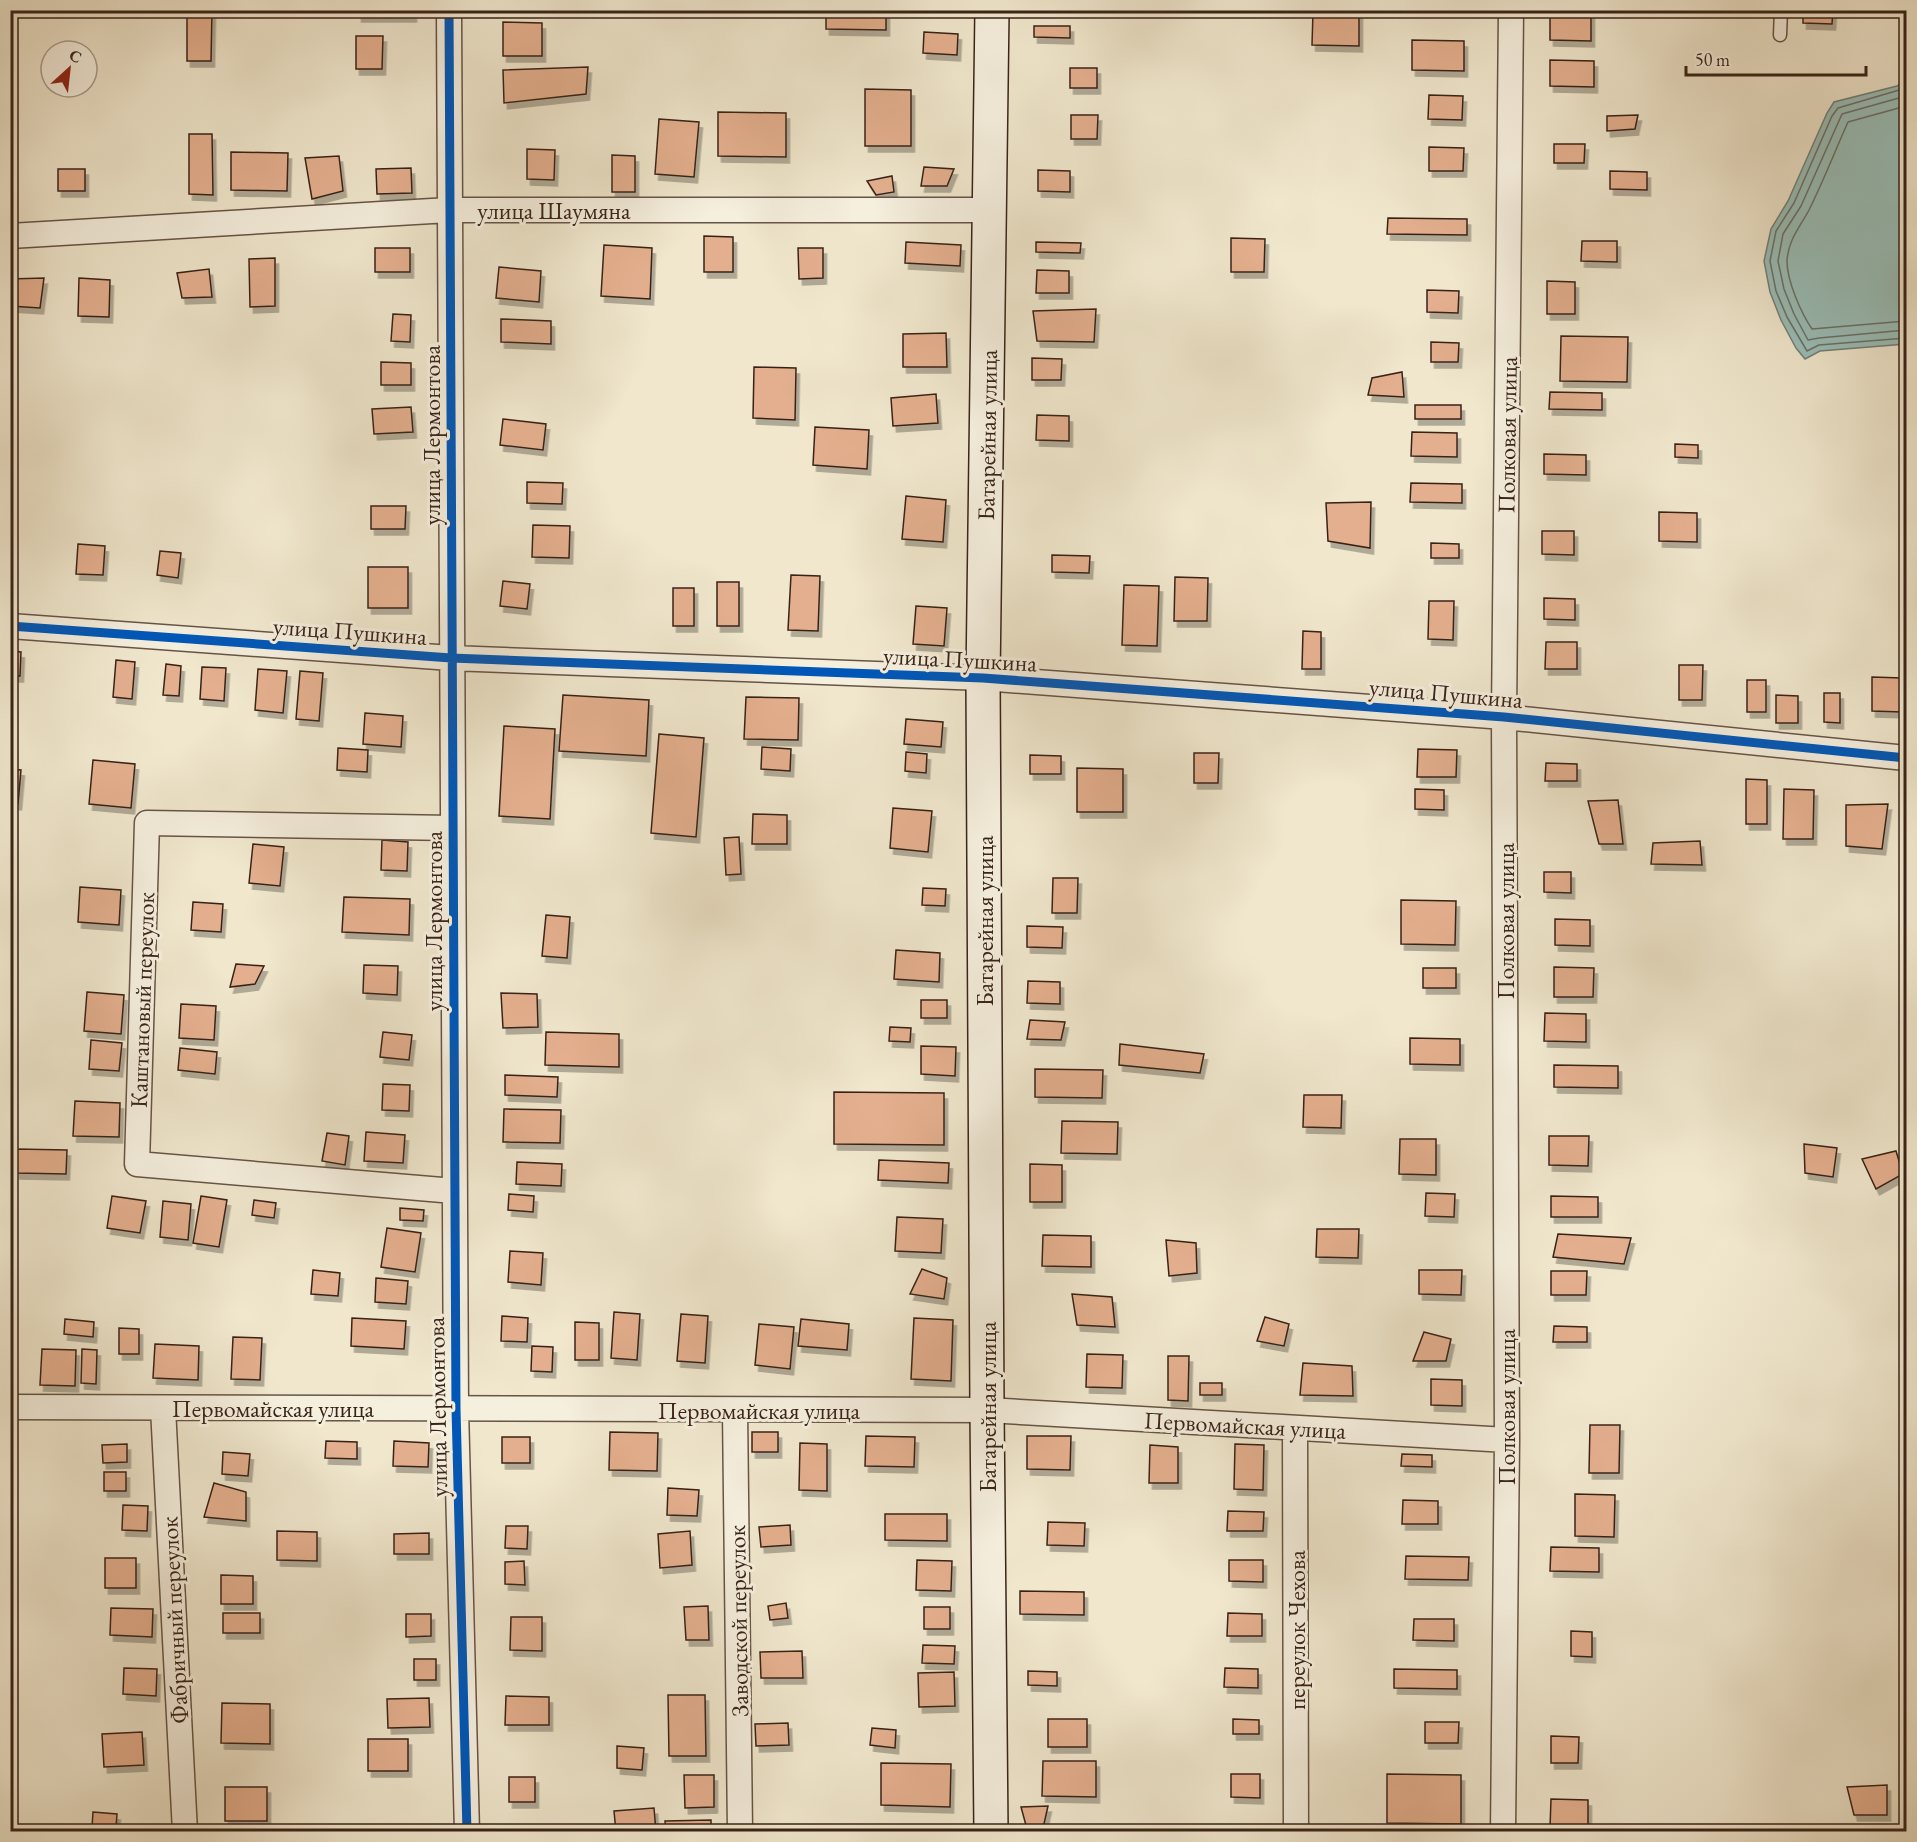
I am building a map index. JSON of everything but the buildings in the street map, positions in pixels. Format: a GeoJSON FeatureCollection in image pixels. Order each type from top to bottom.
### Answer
{"type":"FeatureCollection","features":[{"type":"Feature","properties":{"kind":"street","name":"улица Лермонтова"},"geometry":{"type":"LineString","coordinates":[[449,10],[456,1409],[467,1832]]}},
{"type":"Feature","properties":{"kind":"street","name":"Батарейная улица"},"geometry":{"type":"LineString","coordinates":[[992,10],[983,678],[992,1832]]}},
{"type":"Feature","properties":{"kind":"street","name":"Полковая улица"},"geometry":{"type":"LineString","coordinates":[[1503,1832],[1507,1440],[1504,717],[1511,10]]}},
{"type":"Feature","properties":{"kind":"street","name":"улица Шаумяна"},"geometry":{"type":"LineString","coordinates":[[10,236],[449,210],[990,210]]}},
{"type":"Feature","properties":{"kind":"street","name":"улица Пушкина"},"geometry":{"type":"LineString","coordinates":[[10,626],[451,658],[983,678],[1504,717],[1906,758]]}},
{"type":"Feature","properties":{"kind":"street","name":"Каштановый переулок"},"geometry":{"type":"LineString","coordinates":[[452,828],[147,823],[137,1164],[454,1191]]}},
{"type":"Feature","properties":{"kind":"street","name":"Первомайская улица"},"geometry":{"type":"LineString","coordinates":[[10,1407],[987,1410],[1507,1440]]}},
{"type":"Feature","properties":{"kind":"street","name":"Фабричный переулок"},"geometry":{"type":"LineString","coordinates":[[163,1408],[185,1832]]}},
{"type":"Feature","properties":{"kind":"street","name":"Заводской переулок"},"geometry":{"type":"LineString","coordinates":[[735,1410],[741,1832]]}},
{"type":"Feature","properties":{"kind":"street","name":"переулок Чехова"},"geometry":{"type":"LineString","coordinates":[[1295,1428],[1296,1832]]}},
{"type":"Feature","properties":{"kind":"lane"},"geometry":{"type":"LineString","coordinates":[[1780,10],[1780,35]]}},
{"type":"Feature","properties":{"kind":"water"},"geometry":{"type":"Polygon","coordinates":[[[1906,81],[1906,344],[1820,351],[1805,359],[1796,348],[1781,320],[1770,292],[1764,261],[1771,229],[1788,201],[1834,102],[1897,86],[1906,81]]]}},
{"type":"Feature","properties":{"kind":"cycle path"},"geometry":{"type":"LineString","coordinates":[[449,10],[456,1409],[467,1832]]}},
{"type":"Feature","properties":{"kind":"cycle path"},"geometry":{"type":"LineString","coordinates":[[10,626],[451,658],[983,678],[1504,717],[1906,758]]}}]}
